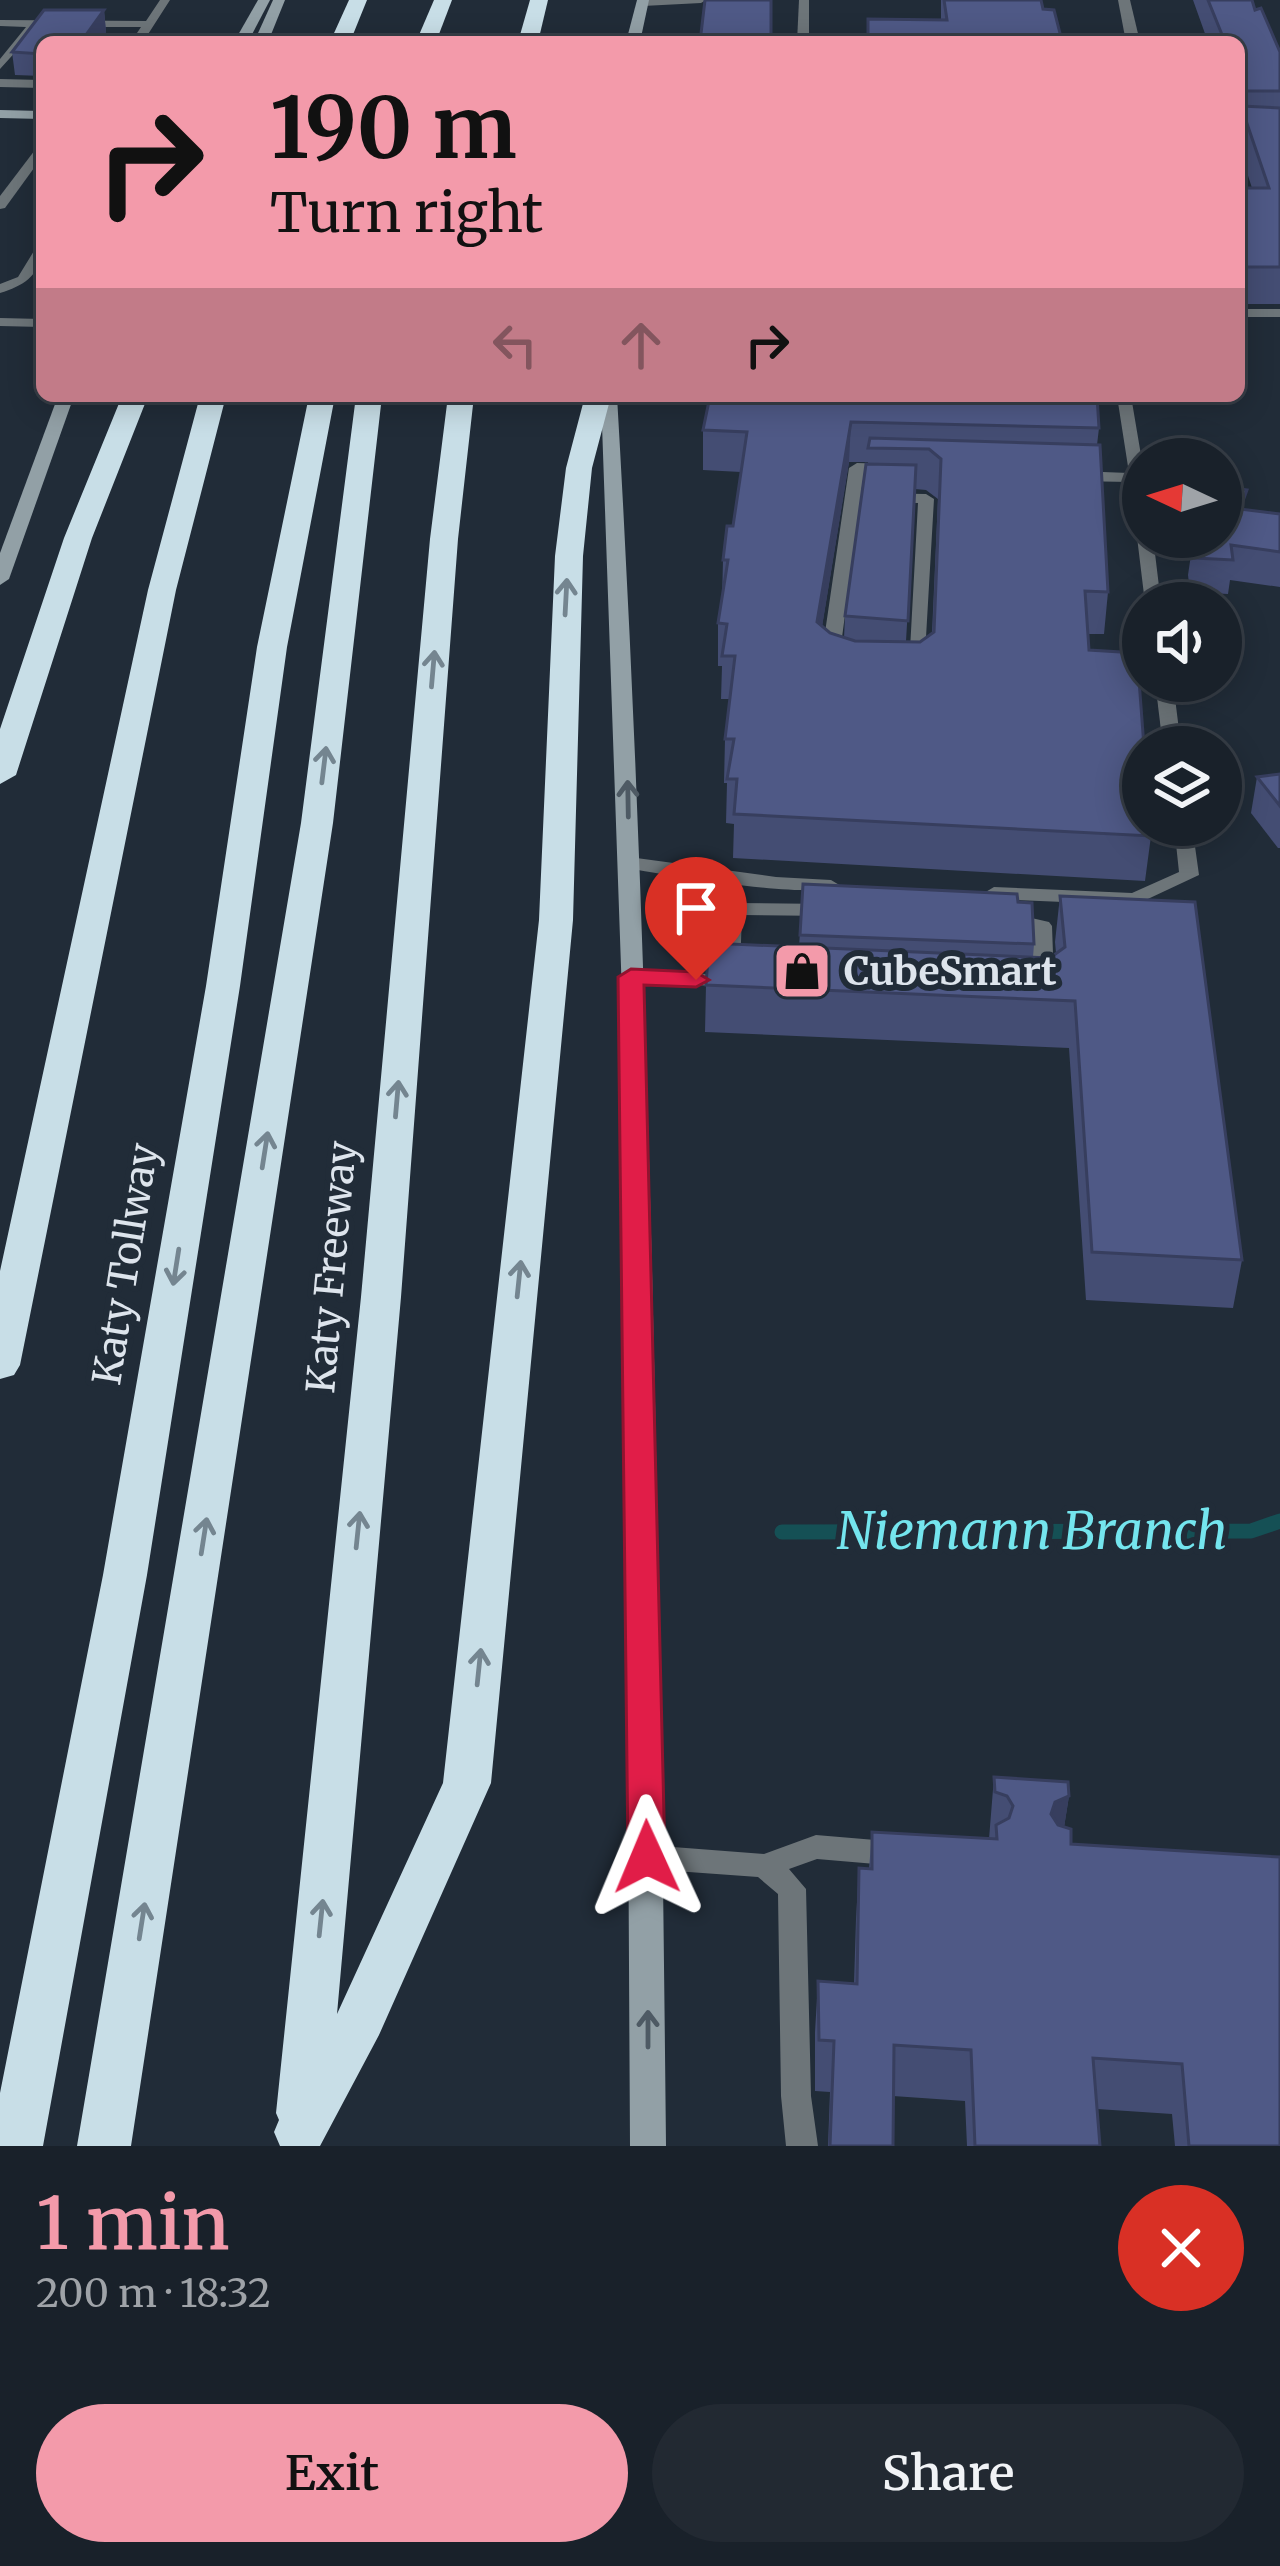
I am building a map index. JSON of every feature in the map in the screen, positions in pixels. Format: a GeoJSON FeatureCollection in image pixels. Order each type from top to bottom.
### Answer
{"type":"FeatureCollection","features":[{"type":"Feature","properties":{"kind":"highway"},"geometry":{"type":"LineString","coordinates":[[343,36],[358,0]]}},
{"type":"Feature","properties":{"kind":"highway"},"geometry":{"type":"LineString","coordinates":[[408,36],[420,0]]}},
{"type":"Feature","properties":{"kind":"highway"},"geometry":{"type":"LineString","coordinates":[[428,36],[443,0]]}},
{"type":"Feature","properties":{"kind":"highway"},"geometry":{"type":"LineString","coordinates":[[530,36],[539,0]]}},
{"type":"Feature","properties":{"kind":"highway"},"geometry":{"type":"LineString","coordinates":[[0,775],[78,538],[133,402]]}},
{"type":"Feature","properties":{"kind":"highway"},"geometry":{"type":"LineString","coordinates":[[2,1352],[162,590],[210,402]]}},
{"type":"Feature","properties":{"kind":"highway","name":"Katy Tollway"},"geometry":{"type":"LineString","coordinates":[[16,2146],[129,1551],[223,986],[272,647],[321,402]]}},
{"type":"Feature","properties":{"kind":"highway"},"geometry":{"type":"LineString","coordinates":[[104,2146],[317,823],[368,402]]}},
{"type":"Feature","properties":{"kind":"highway","name":"Katy Freeway"},"geometry":{"type":"LineString","coordinates":[[331,2035],[381,1297],[444,539],[460,402]]}},
{"type":"Feature","properties":{"kind":"highway"},"geometry":{"type":"LineString","coordinates":[[299,2139],[331,2035],[466,1784],[556,920],[568,556],[580,468],[596,402]]}},
{"type":"Feature","properties":{"kind":"main road"},"geometry":{"type":"LineString","coordinates":[[245,36],[264,0]]}},
{"type":"Feature","properties":{"kind":"main road"},"geometry":{"type":"LineString","coordinates":[[264,36],[279,0]]}},
{"type":"Feature","properties":{"kind":"main road"},"geometry":{"type":"LineString","coordinates":[[634,36],[643,2]]}},
{"type":"Feature","properties":{"kind":"main road"},"geometry":{"type":"LineString","coordinates":[[0,103],[36,103]]}},
{"type":"Feature","properties":{"kind":"main road"},"geometry":{"type":"LineString","coordinates":[[0,114],[36,115]]}},
{"type":"Feature","properties":{"kind":"main road"},"geometry":{"type":"LineString","coordinates":[[0,578],[63,402]]}},
{"type":"Feature","properties":{"kind":"main road"},"geometry":{"type":"LineString","coordinates":[[609,402],[627,697],[648,2146]]}},
{"type":"Feature","properties":{"kind":"street"},"geometry":{"type":"LineString","coordinates":[[1124,0],[1132,36]]}},
{"type":"Feature","properties":{"kind":"lane"},"geometry":{"type":"LineString","coordinates":[[140,36],[165,0]]}},
{"type":"Feature","properties":{"kind":"lane"},"geometry":{"type":"LineString","coordinates":[[643,2],[701,0]]}},
{"type":"Feature","properties":{"kind":"lane"},"geometry":{"type":"LineString","coordinates":[[802,36],[804,0]]}},
{"type":"Feature","properties":{"kind":"lane"},"geometry":{"type":"LineString","coordinates":[[0,23],[148,24]]}},
{"type":"Feature","properties":{"kind":"lane"},"geometry":{"type":"LineString","coordinates":[[0,67],[35,23]]}},
{"type":"Feature","properties":{"kind":"lane"},"geometry":{"type":"LineString","coordinates":[[0,83],[36,84]]}},
{"type":"Feature","properties":{"kind":"lane"},"geometry":{"type":"LineString","coordinates":[[0,205],[36,157]]}},
{"type":"Feature","properties":{"kind":"lane"},"geometry":{"type":"LineString","coordinates":[[0,290],[23,280],[36,259]]}},
{"type":"Feature","properties":{"kind":"lane"},"geometry":{"type":"LineString","coordinates":[[1245,313],[1280,314]]}},
{"type":"Feature","properties":{"kind":"lane"},"geometry":{"type":"LineString","coordinates":[[0,322],[36,323]]}},
{"type":"Feature","properties":{"kind":"lane"},"geometry":{"type":"LineString","coordinates":[[1125,402],[1131,438]]}},
{"type":"Feature","properties":{"kind":"lane"},"geometry":{"type":"LineString","coordinates":[[840,673],[830,665],[856,468],[903,470]]}},
{"type":"Feature","properties":{"kind":"lane"},"geometry":{"type":"LineString","coordinates":[[1067,475],[1122,477]]}},
{"type":"Feature","properties":{"kind":"lane"},"geometry":{"type":"LineString","coordinates":[[852,497],[926,499],[919,674],[898,674]]}},
{"type":"Feature","properties":{"kind":"lane"},"geometry":{"type":"LineString","coordinates":[[968,892],[1135,899],[1189,875],[1186,846]]}},
{"type":"Feature","properties":{"kind":"lane"},"geometry":{"type":"LineString","coordinates":[[629,863],[776,884],[848,886]]}},
{"type":"Feature","properties":{"kind":"lane"},"geometry":{"type":"LineString","coordinates":[[631,977],[740,981],[732,909],[843,911]]}},
{"type":"Feature","properties":{"kind":"lane"},"geometry":{"type":"LineString","coordinates":[[986,918],[1042,926],[1045,994],[1022,993]]}},
{"type":"Feature","properties":{"kind":"lane"},"geometry":{"type":"LineString","coordinates":[[647,1857],[764,1866],[816,1847],[928,1856]]}},
{"type":"Feature","properties":{"kind":"lane"},"geometry":{"type":"LineString","coordinates":[[764,1866],[792,1889],[796,2096],[802,2146]]}},
{"type":"Feature","properties":{"kind":"building"},"geometry":{"type":"Polygon","coordinates":[[[705,0],[771,0],[771,36],[701,36],[705,0]]]}},
{"type":"Feature","properties":{"kind":"building"},"geometry":{"type":"Polygon","coordinates":[[[944,0],[1041,0],[1043,9],[1054,10],[1061,36],[868,36],[868,19],[947,20],[944,0]]]}},
{"type":"Feature","properties":{"kind":"building"},"geometry":{"type":"Polygon","coordinates":[[[1208,0],[1252,0],[1255,10],[1261,8],[1280,52],[1280,91],[1245,91],[1245,36],[1223,36],[1208,0]]]}},
{"type":"Feature","properties":{"kind":"building"},"geometry":{"type":"Polygon","coordinates":[[[44,10],[104,10],[85,36],[36,36],[36,54],[12,52],[44,10]]]}},
{"type":"Feature","properties":{"kind":"building"},"geometry":{"type":"Polygon","coordinates":[[[1245,106],[1280,108],[1280,267],[1245,267],[1245,188],[1269,188],[1245,106]]]}},
{"type":"Feature","properties":{"kind":"building"},"geometry":{"type":"Polygon","coordinates":[[[709,402],[1097,402],[1099,428],[851,422],[817,622],[830,633],[855,641],[920,642],[934,632],[941,459],[929,449],[868,448],[870,438],[1100,445],[1108,592],[1085,591],[1089,650],[1122,652],[1122,702],[1141,702],[1142,726],[1122,726],[1122,834],[734,814],[737,779],[727,779],[734,739],[725,739],[735,656],[722,656],[727,624],[718,623],[728,560],[723,560],[727,526],[733,526],[747,432],[703,430],[709,402]]]}},
{"type":"Feature","properties":{"kind":"building"},"geometry":{"type":"Polygon","coordinates":[[[866,464],[916,465],[908,621],[845,616],[866,464]]]}},
{"type":"Feature","properties":{"kind":"building"},"geometry":{"type":"Polygon","coordinates":[[[1242,509],[1280,514],[1280,552],[1242,547],[1242,509]]]}},
{"type":"Feature","properties":{"kind":"building"},"geometry":{"type":"Polygon","coordinates":[[[1280,774],[1280,806],[1257,777],[1280,774]]]}},
{"type":"Feature","properties":{"kind":"building"},"geometry":{"type":"Polygon","coordinates":[[[803,884],[1017,894],[1018,902],[1032,903],[1034,944],[800,935],[803,884]]]}},
{"type":"Feature","properties":{"kind":"building"},"geometry":{"type":"Polygon","coordinates":[[[1060,896],[1195,902],[1242,1260],[1092,1252],[1075,1001],[706,985],[709,943],[1050,958],[1065,947],[1060,896]]]}},
{"type":"Feature","properties":{"kind":"building"},"geometry":{"type":"Polygon","coordinates":[[[994,1777],[1068,1782],[1069,1796],[1055,1802],[1051,1814],[1058,1825],[1071,1829],[1071,1844],[1280,1857],[1280,2146],[1189,2146],[1182,2064],[1093,2058],[1100,2146],[975,2146],[971,2050],[894,2045],[893,2146],[830,2146],[834,2041],[819,2040],[818,1981],[857,1984],[859,1868],[872,1869],[872,1832],[997,1839],[996,1825],[1009,1818],[1013,1806],[1007,1796],[995,1792],[994,1777]]]}},
{"type":"Feature","properties":{"kind":"waterway","name":"Niemann Branch"},"geometry":{"type":"LineString","coordinates":[[782,1532],[1251,1531],[1280,1521]]}},
{"type":"Feature","properties":{"kind":"place","name":"CubeSmart"},"geometry":{"type":"Point","coordinates":[802,971]}},
{"type":"Feature","properties":{"kind":"route"},"geometry":{"type":"LineString","coordinates":[[647,1857],[631,977],[696,980]]}}]}
